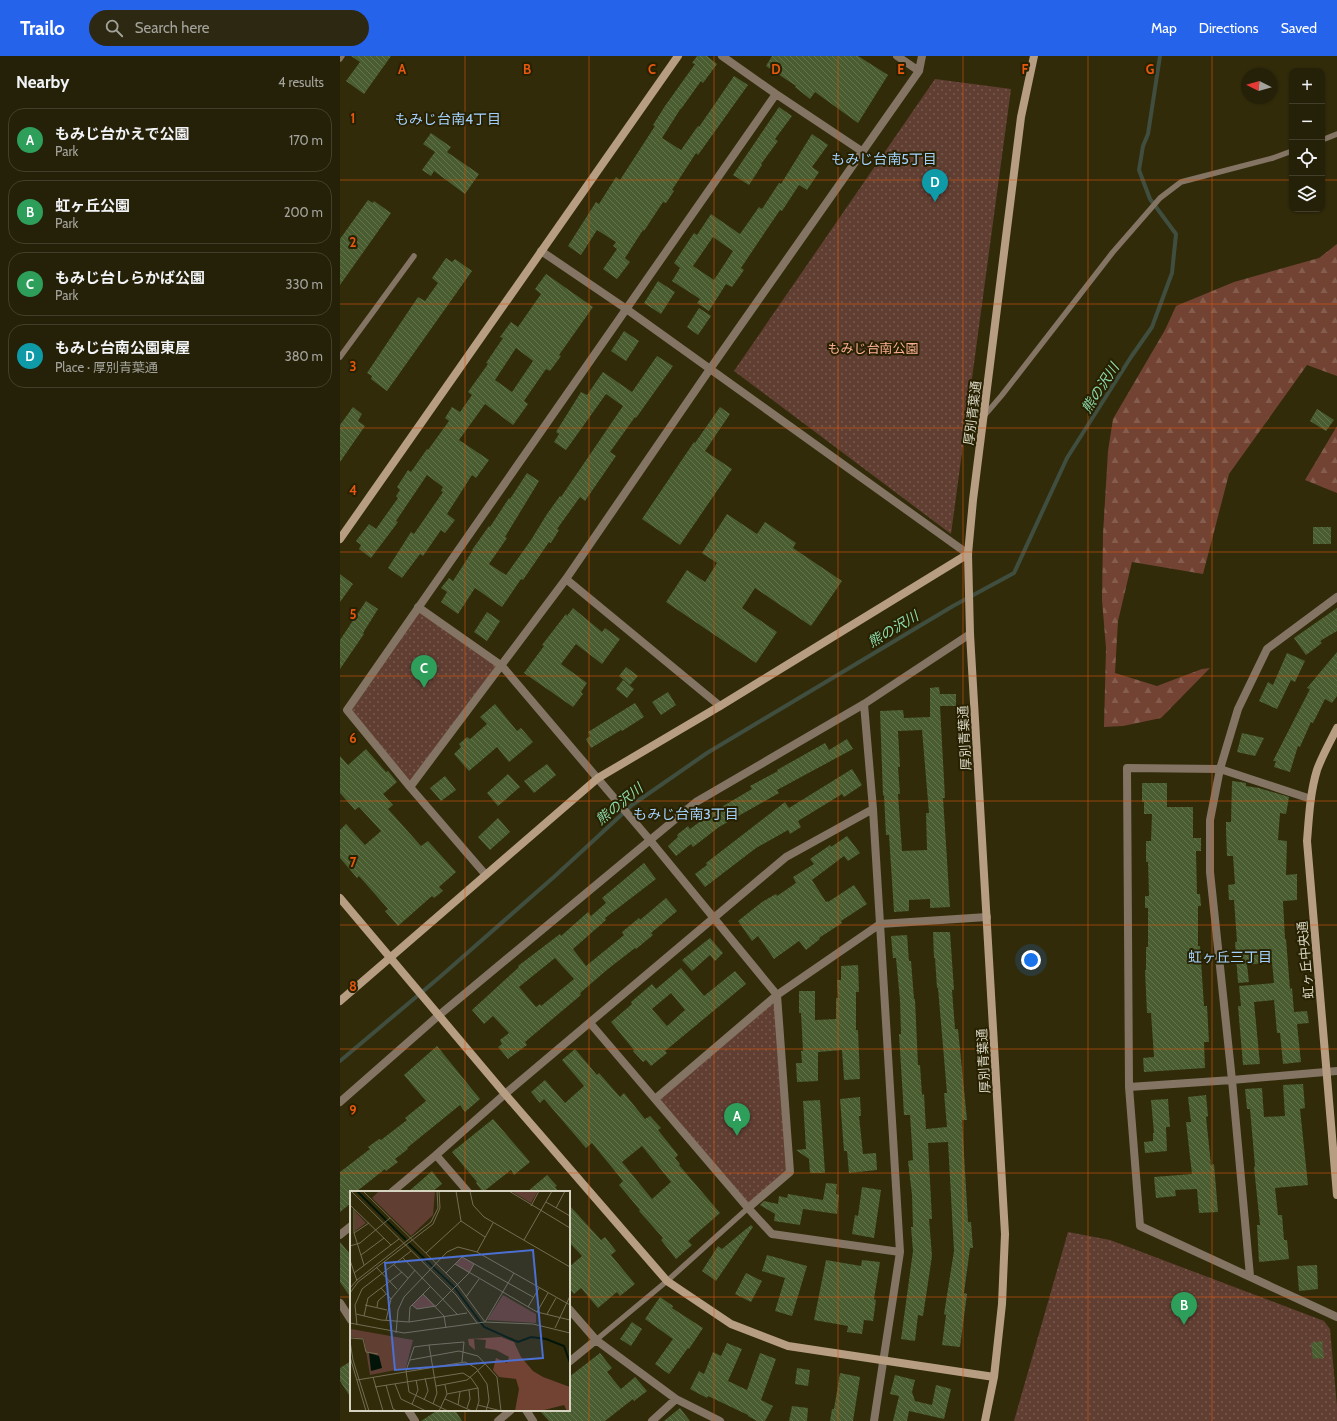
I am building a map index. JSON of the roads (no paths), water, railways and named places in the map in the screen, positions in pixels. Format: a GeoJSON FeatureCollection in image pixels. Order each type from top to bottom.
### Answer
{"type":"FeatureCollection","features":[{"type":"Feature","properties":{"kind":"street"},"geometry":{"type":"LineString","coordinates":[[340,539],[678,56]]}},
{"type":"Feature","properties":{"kind":"street"},"geometry":{"type":"LineString","coordinates":[[722,56],[863,152]]}},
{"type":"Feature","properties":{"kind":"street"},"geometry":{"type":"LineString","coordinates":[[897,56],[919,71]]}},
{"type":"Feature","properties":{"kind":"street"},"geometry":{"type":"LineString","coordinates":[[410,787],[566,579],[710,369],[919,71],[922,56]]}},
{"type":"Feature","properties":{"kind":"street","name":"厚別青葉通"},"geometry":{"type":"LineString","coordinates":[[985,1421],[994,1377],[1002,1304],[1004,1234],[970,634],[968,554],[973,500],[1021,117],[1034,56]]}},
{"type":"Feature","properties":{"kind":"street"},"geometry":{"type":"LineString","coordinates":[[485,874],[410,787],[347,710],[625,308],[776,94]]}},
{"type":"Feature","properties":{"kind":"street"},"geometry":{"type":"LineString","coordinates":[[340,1001],[390,956],[598,778],[720,706],[968,554],[625,308],[541,251]]}},
{"type":"Feature","properties":{"kind":"street"},"geometry":{"type":"LineString","coordinates":[[566,579],[720,706]]}},
{"type":"Feature","properties":{"kind":"street"},"geometry":{"type":"LineString","coordinates":[[1250,1276],[1232,1080],[1210,872],[1210,820],[1220,769],[1238,708],[1267,649],[1337,597]]}},
{"type":"Feature","properties":{"kind":"street"},"geometry":{"type":"LineString","coordinates":[[418,607],[502,666],[649,839],[777,996],[790,1172],[748,1208]]}},
{"type":"Feature","properties":{"kind":"street"},"geometry":{"type":"LineString","coordinates":[[340,1102],[438,1016],[649,839],[696,802],[864,704],[970,634]]}},
{"type":"Feature","properties":{"kind":"street"},"geometry":{"type":"LineString","coordinates":[[864,704],[880,924],[900,1252],[874,1421]]}},
{"type":"Feature","properties":{"kind":"street","name":"虹ヶ丘中央通"},"geometry":{"type":"LineString","coordinates":[[1337,728],[1326,748],[1317,770],[1310,799],[1307,841],[1337,1195]]}},
{"type":"Feature","properties":{"kind":"street"},"geometry":{"type":"LineString","coordinates":[[1310,799],[1220,769],[1127,768],[1128,1087],[1140,1226],[1337,1317]]}},
{"type":"Feature","properties":{"kind":"street"},"geometry":{"type":"LineString","coordinates":[[393,1191],[505,1094],[786,858],[872,809]]}},
{"type":"Feature","properties":{"kind":"street"},"geometry":{"type":"LineString","coordinates":[[340,898],[390,956],[438,1016],[667,1281],[731,1324],[788,1346],[994,1377]]}},
{"type":"Feature","properties":{"kind":"street"},"geometry":{"type":"LineString","coordinates":[[655,1100],[777,996],[880,924],[987,917]]}},
{"type":"Feature","properties":{"kind":"street"},"geometry":{"type":"LineString","coordinates":[[590,1023],[772,1234],[900,1252]]}},
{"type":"Feature","properties":{"kind":"street"},"geometry":{"type":"LineString","coordinates":[[1128,1087],[1337,1071]]}},
{"type":"Feature","properties":{"kind":"street"},"geometry":{"type":"LineString","coordinates":[[436,1155],[467,1191]]}},
{"type":"Feature","properties":{"kind":"street"},"geometry":{"type":"LineString","coordinates":[[340,1235],[350,1227]]}},
{"type":"Feature","properties":{"kind":"street"},"geometry":{"type":"LineString","coordinates":[[340,1303],[350,1318]]}},
{"type":"Feature","properties":{"kind":"street"},"geometry":{"type":"LineString","coordinates":[[570,1310],[596,1340],[676,1399],[720,1421]]}},
{"type":"Feature","properties":{"kind":"street"},"geometry":{"type":"LineString","coordinates":[[570,1361],[596,1340]]}},
{"type":"Feature","properties":{"kind":"street"},"geometry":{"type":"LineString","coordinates":[[652,1421],[676,1399]]}},
{"type":"Feature","properties":{"kind":"street"},"geometry":{"type":"LineString","coordinates":[[409,1411],[415,1421]]}},
{"type":"Feature","properties":{"kind":"street"},"geometry":{"type":"LineString","coordinates":[[498,1421],[510,1411]]}},
{"type":"Feature","properties":{"kind":"street"},"geometry":{"type":"LineString","coordinates":[[527,1411],[533,1421]]}},
{"type":"Feature","properties":{"kind":"lane"},"geometry":{"type":"LineString","coordinates":[[1325,139],[1337,134]]}},
{"type":"Feature","properties":{"kind":"lane"},"geometry":{"type":"LineString","coordinates":[[984,416],[1113,252],[1160,198],[1181,182],[1273,158],[1289,152]]}},
{"type":"Feature","properties":{"kind":"lane"},"geometry":{"type":"LineString","coordinates":[[340,357],[414,256]]}},
{"type":"Feature","properties":{"kind":"lane"},"geometry":{"type":"LineString","coordinates":[[596,1340],[667,1281],[748,1208]]}},
{"type":"Feature","properties":{"kind":"waterway","name":"熊の沢川"},"geometry":{"type":"LineString","coordinates":[[340,1061],[441,976],[555,876],[632,805],[707,753],[953,606],[1014,573],[1067,458],[1131,357],[1152,327],[1172,273],[1176,234],[1150,199],[1139,170],[1143,146],[1148,134],[1160,56]]}},
{"type":"Feature","properties":{"kind":"place","name":"もみじ台南公園東屋"},"geometry":{"type":"Point","coordinates":[935,202]}},
{"type":"Feature","properties":{"kind":"place","name":"もみじ台しらかば公園"},"geometry":{"type":"Point","coordinates":[424,688]}},
{"type":"Feature","properties":{"kind":"place","name":"もみじ台かえで公園"},"geometry":{"type":"Point","coordinates":[737,1136]}},
{"type":"Feature","properties":{"kind":"place","name":"虹ヶ丘公園"},"geometry":{"type":"Point","coordinates":[1184,1325]}},
{"type":"Feature","properties":{"kind":"district","name":"もみじ台南4丁目"},"geometry":{"type":"Point","coordinates":[448,119]}},
{"type":"Feature","properties":{"kind":"district","name":"もみじ台南5丁目"},"geometry":{"type":"Point","coordinates":[884,159]}},
{"type":"Feature","properties":{"kind":"district","name":"もみじ台南3丁目"},"geometry":{"type":"Point","coordinates":[686,814]}},
{"type":"Feature","properties":{"kind":"district","name":"虹ヶ丘三丁目"},"geometry":{"type":"Point","coordinates":[1230,957]}},
{"type":"Feature","properties":{"kind":"park label","name":"もみじ台南公園"},"geometry":{"type":"Point","coordinates":[873,348]}}]}
